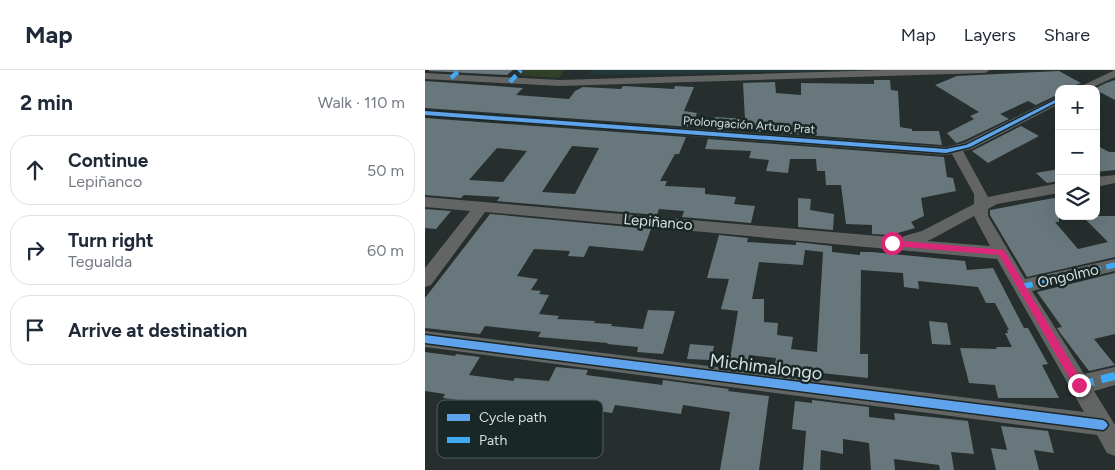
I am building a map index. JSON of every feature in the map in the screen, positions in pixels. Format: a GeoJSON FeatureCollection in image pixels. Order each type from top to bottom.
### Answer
{"type":"FeatureCollection","features":[{"type":"Feature","properties":{"kind":"street"},"geometry":{"type":"LineString","coordinates":[[451,78],[460,70]]}},
{"type":"Feature","properties":{"kind":"street"},"geometry":{"type":"LineString","coordinates":[[510,82],[521,70]]}},
{"type":"Feature","properties":{"kind":"street"},"geometry":{"type":"LineString","coordinates":[[575,82],[585,70]]}},
{"type":"Feature","properties":{"kind":"street"},"geometry":{"type":"LineString","coordinates":[[425,76],[510,82],[575,82],[985,70]]}},
{"type":"Feature","properties":{"kind":"street"},"geometry":{"type":"LineString","coordinates":[[1089,85],[1115,73]]}},
{"type":"Feature","properties":{"kind":"street","name":"Prolongación Arturo Prat"},"geometry":{"type":"LineString","coordinates":[[425,113],[956,150],[968,146],[1055,100]]}},
{"type":"Feature","properties":{"kind":"street"},"geometry":{"type":"LineString","coordinates":[[956,150],[981,194],[981,216],[1115,446]]}},
{"type":"Feature","properties":{"kind":"street"},"geometry":{"type":"LineString","coordinates":[[1105,181],[1115,192]]}},
{"type":"Feature","properties":{"kind":"street","name":"Lepiñanco"},"geometry":{"type":"LineString","coordinates":[[892,243],[927,236],[982,205],[1005,197],[1055,189]]}},
{"type":"Feature","properties":{"kind":"street","name":"Lepiñanco"},"geometry":{"type":"LineString","coordinates":[[425,202],[1001,253]]}},
{"type":"Feature","properties":{"kind":"street"},"geometry":{"type":"LineString","coordinates":[[425,280],[482,206]]}},
{"type":"Feature","properties":{"kind":"street","name":"Ongolmo"},"geometry":{"type":"LineString","coordinates":[[1021,287],[1115,265]]}},
{"type":"Feature","properties":{"kind":"street","name":"Michimalongo"},"geometry":{"type":"LineString","coordinates":[[425,339],[1103,425]]}},
{"type":"Feature","properties":{"kind":"street"},"geometry":{"type":"LineString","coordinates":[[1079,385],[1115,376]]}},
{"type":"Feature","properties":{"kind":"shaded area"},"geometry":{"type":"Polygon","coordinates":[[[592,70],[897,70],[588,75],[592,70]]]}},
{"type":"Feature","properties":{"kind":"green space"},"geometry":{"type":"Polygon","coordinates":[[[523,70],[565,70],[559,78],[518,75],[523,70]]]}},
{"type":"Feature","properties":{"kind":"building"},"geometry":{"type":"Polygon","coordinates":[[[513,70],[507,75],[428,71],[513,70]]]}},
{"type":"Feature","properties":{"kind":"building"},"geometry":{"type":"Polygon","coordinates":[[[1059,71],[1081,83],[1076,85],[1055,85],[1055,96],[1036,105],[1028,101],[1000,114],[1009,119],[956,143],[947,133],[974,119],[970,116],[979,112],[935,85],[957,76],[1059,71]]]}},
{"type":"Feature","properties":{"kind":"building"},"geometry":{"type":"Polygon","coordinates":[[[874,80],[890,80],[891,90],[898,91],[900,127],[912,129],[912,131],[939,131],[942,145],[711,128],[715,117],[745,119],[743,83],[775,82],[776,93],[801,95],[801,83],[874,84],[874,80]]]}},
{"type":"Feature","properties":{"kind":"building"},"geometry":{"type":"Polygon","coordinates":[[[1115,80],[1115,100],[1100,92],[1100,86],[1115,80]]]}},
{"type":"Feature","properties":{"kind":"building"},"geometry":{"type":"Polygon","coordinates":[[[425,81],[523,88],[516,95],[569,99],[575,91],[583,87],[621,89],[623,86],[674,89],[675,86],[694,87],[684,111],[697,113],[691,127],[425,108],[425,81]]]}},
{"type":"Feature","properties":{"kind":"building"},"geometry":{"type":"Polygon","coordinates":[[[425,118],[686,137],[679,154],[675,154],[660,181],[667,181],[665,186],[705,188],[705,194],[736,197],[734,204],[755,206],[751,223],[682,217],[684,211],[659,209],[657,215],[497,201],[500,197],[464,195],[461,198],[425,195],[425,118]],[[572,146],[542,192],[575,194],[599,148],[572,146]],[[497,148],[469,180],[503,182],[527,151],[497,148]]]}},
{"type":"Feature","properties":{"kind":"building"},"geometry":{"type":"Polygon","coordinates":[[[1021,126],[1039,136],[988,163],[972,151],[1021,126]]]}},
{"type":"Feature","properties":{"kind":"building"},"geometry":{"type":"Polygon","coordinates":[[[708,139],[944,157],[947,177],[953,178],[956,191],[921,198],[924,216],[911,222],[915,228],[891,235],[872,234],[872,225],[846,224],[841,185],[826,185],[825,171],[817,171],[816,159],[790,159],[788,173],[766,171],[769,160],[749,158],[751,151],[705,149],[708,139]]]}},
{"type":"Feature","properties":{"kind":"building"},"geometry":{"type":"Polygon","coordinates":[[[1100,147],[1109,152],[1115,152],[1115,170],[1100,172],[1100,147]]]}},
{"type":"Feature","properties":{"kind":"building"},"geometry":{"type":"Polygon","coordinates":[[[1055,170],[1055,182],[1047,183],[1036,173],[1055,170]]]}},
{"type":"Feature","properties":{"kind":"building"},"geometry":{"type":"Polygon","coordinates":[[[798,198],[811,199],[810,210],[834,214],[833,230],[798,227],[798,198]]]}},
{"type":"Feature","properties":{"kind":"building"},"geometry":{"type":"Polygon","coordinates":[[[1055,198],[1055,220],[1059,220],[1059,222],[1055,222],[1078,249],[1108,242],[1086,220],[1100,220],[1100,216],[1115,216],[1115,257],[1027,277],[990,215],[990,210],[1055,198]]]}},
{"type":"Feature","properties":{"kind":"building"},"geometry":{"type":"Polygon","coordinates":[[[425,209],[451,211],[436,229],[425,228],[425,209]]]}},
{"type":"Feature","properties":{"kind":"building"},"geometry":{"type":"Polygon","coordinates":[[[490,214],[651,229],[643,251],[589,246],[584,257],[568,256],[570,251],[534,249],[517,276],[538,279],[531,290],[541,291],[539,294],[549,295],[539,314],[559,316],[557,319],[595,321],[594,323],[612,324],[611,326],[643,329],[648,310],[675,311],[663,354],[637,352],[638,347],[538,337],[541,332],[485,326],[480,334],[425,328],[425,298],[490,214]]]}},
{"type":"Feature","properties":{"kind":"building"},"geometry":{"type":"Polygon","coordinates":[[[719,235],[748,238],[747,242],[796,245],[796,242],[832,246],[832,252],[860,255],[860,252],[872,252],[965,261],[967,270],[993,268],[1024,328],[1028,328],[1048,364],[1042,365],[1059,398],[998,398],[995,385],[969,383],[960,348],[997,349],[996,347],[1012,347],[1005,333],[1008,333],[1007,330],[1009,330],[995,303],[986,303],[978,287],[918,281],[919,289],[904,287],[903,273],[861,270],[860,354],[868,354],[868,378],[774,368],[776,358],[749,355],[748,360],[730,359],[738,311],[721,309],[729,279],[707,278],[719,235]],[[805,250],[803,265],[759,262],[752,299],[764,299],[764,322],[778,323],[777,335],[793,337],[791,349],[817,352],[823,252],[805,250]]]}},
{"type":"Feature","properties":{"kind":"building"},"geometry":{"type":"Polygon","coordinates":[[[1115,273],[1115,334],[1094,339],[1115,365],[1089,371],[1057,328],[1062,327],[1037,292],[1115,273]]]}},
{"type":"Feature","properties":{"kind":"building"},"geometry":{"type":"Polygon","coordinates":[[[929,321],[947,323],[951,345],[932,344],[929,321]]]}},
{"type":"Feature","properties":{"kind":"building"},"geometry":{"type":"Polygon","coordinates":[[[690,344],[714,346],[711,360],[687,359],[690,344]]]}},
{"type":"Feature","properties":{"kind":"building"},"geometry":{"type":"Polygon","coordinates":[[[425,352],[480,357],[469,375],[513,381],[515,378],[549,381],[556,367],[588,370],[586,375],[662,385],[663,380],[769,396],[759,470],[720,470],[730,412],[683,405],[681,414],[615,405],[612,413],[603,412],[603,400],[459,400],[443,398],[445,394],[425,391],[425,352]]]}},
{"type":"Feature","properties":{"kind":"building"},"geometry":{"type":"Polygon","coordinates":[[[812,400],[869,407],[869,417],[895,420],[894,413],[968,421],[974,454],[951,452],[954,470],[940,470],[939,465],[894,459],[895,470],[871,470],[869,443],[843,439],[843,454],[821,450],[820,470],[803,470],[806,431],[792,429],[795,401],[812,403],[812,400]]]}},
{"type":"Feature","properties":{"kind":"building"},"geometry":{"type":"Polygon","coordinates":[[[1001,426],[1048,431],[1054,453],[1034,450],[1039,470],[996,470],[991,448],[1007,450],[1001,426]]]}},
{"type":"Feature","properties":{"kind":"marked path"},"geometry":{"type":"LineString","coordinates":[[451,78],[460,70]]}},
{"type":"Feature","properties":{"kind":"marked path"},"geometry":{"type":"LineString","coordinates":[[510,82],[521,70]]}},
{"type":"Feature","properties":{"kind":"marked path"},"geometry":{"type":"LineString","coordinates":[[1021,287],[1115,265]]}},
{"type":"Feature","properties":{"kind":"marked path"},"geometry":{"type":"LineString","coordinates":[[1079,385],[1115,376]]}},
{"type":"Feature","properties":{"kind":"cycle path"},"geometry":{"type":"LineString","coordinates":[[425,113],[946,151],[968,146],[1055,101]]}},
{"type":"Feature","properties":{"kind":"cycle path"},"geometry":{"type":"LineString","coordinates":[[425,339],[1103,425]]}},
{"type":"Feature","properties":{"kind":"route"},"geometry":{"type":"LineString","coordinates":[[892,243],[1001,253],[1079,385]]}}]}
